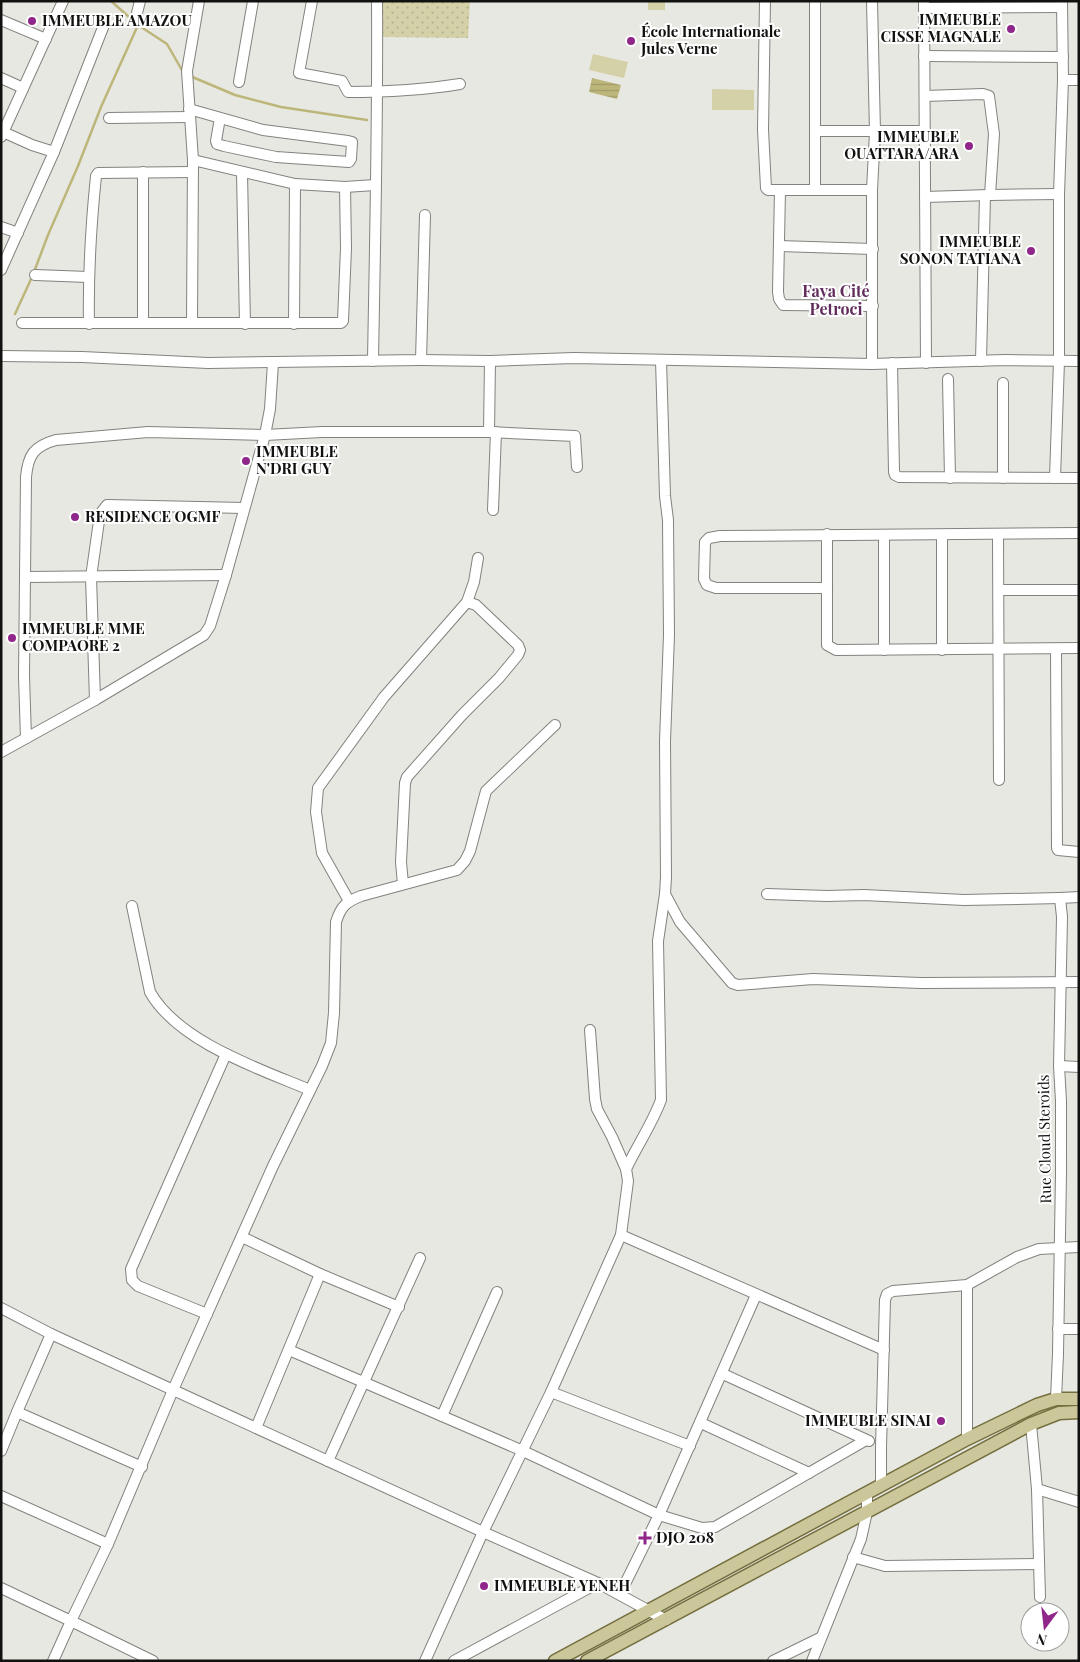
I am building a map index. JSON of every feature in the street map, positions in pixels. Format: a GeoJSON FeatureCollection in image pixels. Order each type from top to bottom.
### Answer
{"type":"FeatureCollection","features":[{"type":"Feature","properties":{"kind":"main road"},"geometry":{"type":"LineString","coordinates":[[555,1661],[967,1439],[1037,1405],[1056,1399],[1079,1399]]}},
{"type":"Feature","properties":{"kind":"main road"},"geometry":{"type":"LineString","coordinates":[[587,1661],[1031,1424],[1059,1413],[1079,1412]]}},
{"type":"Feature","properties":{"kind":"street"},"geometry":{"type":"LineString","coordinates":[[54,152],[2,133],[63,1]]}},
{"type":"Feature","properties":{"kind":"street"},"geometry":{"type":"LineString","coordinates":[[136,17],[140,1]]}},
{"type":"Feature","properties":{"kind":"street"},"geometry":{"type":"LineString","coordinates":[[192,323],[193,160],[187,71],[199,1]]}},
{"type":"Feature","properties":{"kind":"street"},"geometry":{"type":"LineString","coordinates":[[239,82],[253,1]]}},
{"type":"Feature","properties":{"kind":"street"},"geometry":{"type":"LineString","coordinates":[[312,1],[298,72],[342,81],[348,92],[378,92],[460,84]]}},
{"type":"Feature","properties":{"kind":"street"},"geometry":{"type":"LineString","coordinates":[[373,361],[378,92],[377,1]]}},
{"type":"Feature","properties":{"kind":"street"},"geometry":{"type":"LineString","coordinates":[[765,1],[763,130],[766,188],[768,190],[872,190]]}},
{"type":"Feature","properties":{"kind":"street"},"geometry":{"type":"LineString","coordinates":[[815,1],[815,190]]}},
{"type":"Feature","properties":{"kind":"street"},"geometry":{"type":"LineString","coordinates":[[872,1],[875,132],[872,190],[872,364]]}},
{"type":"Feature","properties":{"kind":"street"},"geometry":{"type":"LineString","coordinates":[[926,363],[924,4],[1062,4],[1063,80],[1059,194],[1059,361],[1055,478]]}},
{"type":"Feature","properties":{"kind":"street"},"geometry":{"type":"LineString","coordinates":[[1,20],[46,39]]}},
{"type":"Feature","properties":{"kind":"street"},"geometry":{"type":"LineString","coordinates":[[1,270],[54,152],[104,25]]}},
{"type":"Feature","properties":{"kind":"street"},"geometry":{"type":"LineString","coordinates":[[924,56],[1063,57]]}},
{"type":"Feature","properties":{"kind":"street"},"geometry":{"type":"LineString","coordinates":[[1,78],[23,88]]}},
{"type":"Feature","properties":{"kind":"street"},"geometry":{"type":"LineString","coordinates":[[1063,80],[1079,80]]}},
{"type":"Feature","properties":{"kind":"street"},"geometry":{"type":"LineString","coordinates":[[925,96],[983,94],[989,96],[994,134],[988,195],[981,361]]}},
{"type":"Feature","properties":{"kind":"street"},"geometry":{"type":"LineString","coordinates":[[108,118],[189,113],[220,118],[263,130],[352,142],[351,159],[349,162],[276,158],[217,144],[220,118]]}},
{"type":"Feature","properties":{"kind":"street"},"geometry":{"type":"LineString","coordinates":[[815,131],[925,131]]}},
{"type":"Feature","properties":{"kind":"street"},"geometry":{"type":"LineString","coordinates":[[193,160],[295,184],[345,187],[375,185]]}},
{"type":"Feature","properties":{"kind":"street"},"geometry":{"type":"LineString","coordinates":[[143,172],[143,323]]}},
{"type":"Feature","properties":{"kind":"street"},"geometry":{"type":"LineString","coordinates":[[89,324],[88,277],[96,176],[98,173],[193,172]]}},
{"type":"Feature","properties":{"kind":"street"},"geometry":{"type":"LineString","coordinates":[[242,173],[245,324]]}},
{"type":"Feature","properties":{"kind":"street"},"geometry":{"type":"LineString","coordinates":[[294,324],[295,184]]}},
{"type":"Feature","properties":{"kind":"street"},"geometry":{"type":"LineString","coordinates":[[22,323],[341,323],[343,321],[346,248],[345,187]]}},
{"type":"Feature","properties":{"kind":"street"},"geometry":{"type":"LineString","coordinates":[[780,190],[778,292],[779,299],[783,305],[873,306]]}},
{"type":"Feature","properties":{"kind":"street"},"geometry":{"type":"LineString","coordinates":[[925,197],[1059,194]]}},
{"type":"Feature","properties":{"kind":"street"},"geometry":{"type":"LineString","coordinates":[[421,360],[425,215]]}},
{"type":"Feature","properties":{"kind":"street"},"geometry":{"type":"LineString","coordinates":[[1,227],[18,233]]}},
{"type":"Feature","properties":{"kind":"street"},"geometry":{"type":"LineString","coordinates":[[779,246],[872,249]]}},
{"type":"Feature","properties":{"kind":"street"},"geometry":{"type":"LineString","coordinates":[[35,275],[88,277]]}},
{"type":"Feature","properties":{"kind":"street"},"geometry":{"type":"LineString","coordinates":[[1,356],[82,357],[208,363],[574,358],[872,364],[1079,361]]}},
{"type":"Feature","properties":{"kind":"street"},"geometry":{"type":"LineString","coordinates":[[490,360],[492,510]]}},
{"type":"Feature","properties":{"kind":"street"},"geometry":{"type":"LineString","coordinates":[[626,1169],[656,1114],[661,1100],[658,942],[665,894],[669,635],[668,520],[664,496],[661,360]]}},
{"type":"Feature","properties":{"kind":"street"},"geometry":{"type":"LineString","coordinates":[[1,752],[204,636],[210,626],[226,575],[265,435],[270,409],[273,363]]}},
{"type":"Feature","properties":{"kind":"street"},"geometry":{"type":"LineString","coordinates":[[892,363],[894,472],[899,478],[1079,478]]}},
{"type":"Feature","properties":{"kind":"street"},"geometry":{"type":"LineString","coordinates":[[948,379],[950,478]]}},
{"type":"Feature","properties":{"kind":"street"},"geometry":{"type":"LineString","coordinates":[[1003,383],[1003,478]]}},
{"type":"Feature","properties":{"kind":"street"},"geometry":{"type":"LineString","coordinates":[[26,738],[24,676],[27,466],[36,449],[42,444],[56,440],[148,432],[265,435],[322,432],[492,432],[575,436],[578,467]]}},
{"type":"Feature","properties":{"kind":"street"},"geometry":{"type":"LineString","coordinates":[[95,700],[91,576],[100,514],[107,505],[244,508]]}},
{"type":"Feature","properties":{"kind":"street"},"geometry":{"type":"LineString","coordinates":[[827,588],[716,588],[707,585],[704,579],[705,542],[709,538],[720,536],[1079,533]]}},
{"type":"Feature","properties":{"kind":"street"},"geometry":{"type":"LineString","coordinates":[[826,534],[828,645],[836,650],[1079,648]]}},
{"type":"Feature","properties":{"kind":"street"},"geometry":{"type":"LineString","coordinates":[[884,535],[884,650]]}},
{"type":"Feature","properties":{"kind":"street"},"geometry":{"type":"LineString","coordinates":[[942,535],[942,650]]}},
{"type":"Feature","properties":{"kind":"street"},"geometry":{"type":"LineString","coordinates":[[998,535],[1000,780]]}},
{"type":"Feature","properties":{"kind":"street"},"geometry":{"type":"LineString","coordinates":[[349,901],[322,854],[316,812],[318,788],[384,697],[467,602],[474,582],[478,558]]}},
{"type":"Feature","properties":{"kind":"street"},"geometry":{"type":"LineString","coordinates":[[26,577],[226,575]]}},
{"type":"Feature","properties":{"kind":"street"},"geometry":{"type":"LineString","coordinates":[[999,590],[1079,590]]}},
{"type":"Feature","properties":{"kind":"street"},"geometry":{"type":"LineString","coordinates":[[403,884],[401,862],[405,783],[407,777],[462,715],[500,678],[520,650],[518,645],[476,604],[467,602]]}},
{"type":"Feature","properties":{"kind":"street"},"geometry":{"type":"LineString","coordinates":[[1056,649],[1057,848],[1062,851],[1079,852]]}},
{"type":"Feature","properties":{"kind":"street"},"geometry":{"type":"LineString","coordinates":[[53,1661],[108,1544],[173,1390],[273,1166],[331,1043],[334,1013],[336,922],[339,911],[349,901],[457,870],[470,851],[486,791],[555,725]]}},
{"type":"Feature","properties":{"kind":"street"},"geometry":{"type":"LineString","coordinates":[[665,894],[680,922],[732,983],[738,985],[813,979],[921,983],[1079,982]]}},
{"type":"Feature","properties":{"kind":"street"},"geometry":{"type":"LineString","coordinates":[[767,894],[864,895],[964,900],[1079,897]]}},
{"type":"Feature","properties":{"kind":"street","name":"Rue Cloud Steroids"},"geometry":{"type":"LineString","coordinates":[[1056,1399],[1060,1247],[1061,1100],[1059,1066],[1062,918],[1060,898]]}},
{"type":"Feature","properties":{"kind":"street"},"geometry":{"type":"LineString","coordinates":[[132,906],[150,992],[156,1003],[165,1013],[192,1034],[226,1054],[310,1090]]}},
{"type":"Feature","properties":{"kind":"street"},"geometry":{"type":"LineString","coordinates":[[425,1661],[442,1619],[551,1392],[621,1235],[628,1181],[626,1169],[594,1099],[590,1030]]}},
{"type":"Feature","properties":{"kind":"street"},"geometry":{"type":"LineString","coordinates":[[207,1314],[138,1286],[132,1280],[131,1269],[226,1054]]}},
{"type":"Feature","properties":{"kind":"street"},"geometry":{"type":"LineString","coordinates":[[1059,1066],[1079,1067]]}},
{"type":"Feature","properties":{"kind":"street"},"geometry":{"type":"LineString","coordinates":[[621,1235],[884,1350]]}},
{"type":"Feature","properties":{"kind":"street"},"geometry":{"type":"LineString","coordinates":[[242,1237],[320,1274],[399,1306]]}},
{"type":"Feature","properties":{"kind":"street"},"geometry":{"type":"LineString","coordinates":[[881,1486],[880,1447],[885,1300],[887,1294],[893,1291],[967,1285],[1017,1257],[1039,1249],[1079,1247]]}},
{"type":"Feature","properties":{"kind":"street"},"geometry":{"type":"LineString","coordinates":[[328,1461],[420,1258]]}},
{"type":"Feature","properties":{"kind":"street"},"geometry":{"type":"LineString","coordinates":[[256,1428],[320,1274]]}},
{"type":"Feature","properties":{"kind":"street"},"geometry":{"type":"LineString","coordinates":[[967,1285],[967,1439]]}},
{"type":"Feature","properties":{"kind":"street"},"geometry":{"type":"LineString","coordinates":[[442,1416],[497,1292]]}},
{"type":"Feature","properties":{"kind":"street"},"geometry":{"type":"LineString","coordinates":[[620,1594],[659,1515],[723,1374],[756,1295]]}},
{"type":"Feature","properties":{"kind":"street"},"geometry":{"type":"LineString","coordinates":[[1,1308],[51,1334],[598,1583],[666,1620]]}},
{"type":"Feature","properties":{"kind":"street"},"geometry":{"type":"LineString","coordinates":[[1058,1329],[1079,1329]]}},
{"type":"Feature","properties":{"kind":"street"},"geometry":{"type":"LineString","coordinates":[[1,1451],[16,1412],[51,1334]]}},
{"type":"Feature","properties":{"kind":"street"},"geometry":{"type":"LineString","coordinates":[[289,1350],[523,1451],[659,1515],[702,1528],[710,1528],[866,1440]]}},
{"type":"Feature","properties":{"kind":"street"},"geometry":{"type":"LineString","coordinates":[[723,1374],[880,1447]]}},
{"type":"Feature","properties":{"kind":"street"},"geometry":{"type":"LineString","coordinates":[[551,1392],[690,1446]]}},
{"type":"Feature","properties":{"kind":"street"},"geometry":{"type":"LineString","coordinates":[[16,1412],[142,1467]]}},
{"type":"Feature","properties":{"kind":"street"},"geometry":{"type":"LineString","coordinates":[[700,1423],[809,1473]]}},
{"type":"Feature","properties":{"kind":"street"},"geometry":{"type":"LineString","coordinates":[[1031,1424],[1036,1489],[1040,1597]]}},
{"type":"Feature","properties":{"kind":"street"},"geometry":{"type":"LineString","coordinates":[[1036,1489],[1079,1502]]}},
{"type":"Feature","properties":{"kind":"street"},"geometry":{"type":"LineString","coordinates":[[812,1661],[861,1539],[867,1512],[867,1494]]}},
{"type":"Feature","properties":{"kind":"street"},"geometry":{"type":"LineString","coordinates":[[1,1496],[108,1544]]}},
{"type":"Feature","properties":{"kind":"street"},"geometry":{"type":"LineString","coordinates":[[854,1557],[885,1566],[1039,1564]]}},
{"type":"Feature","properties":{"kind":"street"},"geometry":{"type":"LineString","coordinates":[[454,1661],[598,1583]]}},
{"type":"Feature","properties":{"kind":"street"},"geometry":{"type":"LineString","coordinates":[[1,1588],[151,1660]]}},
{"type":"Feature","properties":{"kind":"street"},"geometry":{"type":"LineString","coordinates":[[773,1661],[820,1638]]}},
{"type":"Feature","properties":{"kind":"shaded area"},"geometry":{"type":"Polygon","coordinates":[[[381,1],[470,1],[468,38],[380,37],[381,1]]]}},
{"type":"Feature","properties":{"kind":"shaded area"},"geometry":{"type":"Polygon","coordinates":[[[648,1],[665,1],[665,10],[648,10],[648,1]]]}},
{"type":"Feature","properties":{"kind":"shaded area"},"geometry":{"type":"Polygon","coordinates":[[[593,54],[628,62],[624,78],[589,70],[593,54]]]}},
{"type":"Feature","properties":{"kind":"shaded area"},"geometry":{"type":"Polygon","coordinates":[[[592,78],[621,85],[617,99],[589,92],[592,78]]]}},
{"type":"Feature","properties":{"kind":"shaded area"},"geometry":{"type":"Polygon","coordinates":[[[712,89],[754,90],[754,110],[712,110],[712,89]]]}},
{"type":"Feature","properties":{"kind":"waterway"},"geometry":{"type":"LineString","coordinates":[[111,1],[138,25],[167,44],[183,72]]}},
{"type":"Feature","properties":{"kind":"waterway"},"geometry":{"type":"LineString","coordinates":[[34,272],[101,107],[138,25]]}},
{"type":"Feature","properties":{"kind":"waterway"},"geometry":{"type":"LineString","coordinates":[[190,76],[235,95],[281,107],[367,120]]}},
{"type":"Feature","properties":{"kind":"waterway"},"geometry":{"type":"LineString","coordinates":[[15,314],[32,277]]}},
{"type":"Feature","properties":{"kind":"place","name":"IMMEUBLE AMAZOU"},"geometry":{"type":"Point","coordinates":[32,21]}},
{"type":"Feature","properties":{"kind":"place","name":"IMMEUBLE CISSE MAGNALE"},"geometry":{"type":"Point","coordinates":[1011,29]}},
{"type":"Feature","properties":{"kind":"place","name":"École Internationale Jules Verne"},"geometry":{"type":"Point","coordinates":[631,41]}},
{"type":"Feature","properties":{"kind":"place","name":"IMMEUBLE OUATTARA/ARA"},"geometry":{"type":"Point","coordinates":[969,146]}},
{"type":"Feature","properties":{"kind":"place","name":"IMMEUBLE SONON TATIANA"},"geometry":{"type":"Point","coordinates":[1031,251]}},
{"type":"Feature","properties":{"kind":"place","name":"IMMEUBLE N'DRI GUY"},"geometry":{"type":"Point","coordinates":[246,461]}},
{"type":"Feature","properties":{"kind":"place","name":"RESIDENCE OGMF"},"geometry":{"type":"Point","coordinates":[75,517]}},
{"type":"Feature","properties":{"kind":"place","name":"IMMEUBLE MME COMPAORE 2"},"geometry":{"type":"Point","coordinates":[12,638]}},
{"type":"Feature","properties":{"kind":"place","name":"IMMEUBLE SINAI"},"geometry":{"type":"Point","coordinates":[941,1421]}},
{"type":"Feature","properties":{"kind":"place","name":"DJO 208"},"geometry":{"type":"Point","coordinates":[645,1538]}},
{"type":"Feature","properties":{"kind":"place","name":"IMMEUBLE YENEH"},"geometry":{"type":"Point","coordinates":[484,1586]}},
{"type":"Feature","properties":{"kind":"district","name":"Faya Cité Petroci"},"geometry":{"type":"Point","coordinates":[836,300]}}]}
